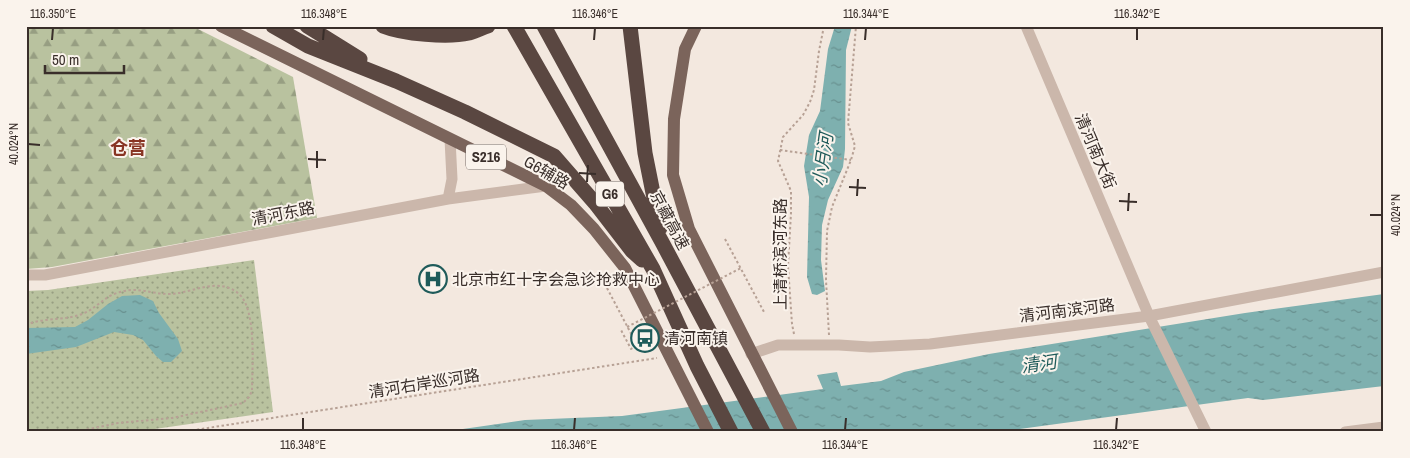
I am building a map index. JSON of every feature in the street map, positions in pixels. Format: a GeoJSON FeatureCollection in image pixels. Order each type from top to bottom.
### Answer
{"type":"FeatureCollection","features":[{"type":"Feature","properties":{"kind":"highway"},"geometry":{"type":"LineString","coordinates":[[273,26],[308,46],[396,81],[465,112],[554,156],[595,203],[632,251],[653,268]]}},
{"type":"Feature","properties":{"kind":"highway"},"geometry":{"type":"LineString","coordinates":[[307,26],[396,81]]}},
{"type":"Feature","properties":{"kind":"highway"},"geometry":{"type":"LineString","coordinates":[[382,26],[389,29],[430,35],[469,33],[488,26]]}},
{"type":"Feature","properties":{"kind":"highway","name":"G6"},"geometry":{"type":"LineString","coordinates":[[514,26],[653,268],[697,366],[731,432]]}},
{"type":"Feature","properties":{"kind":"highway","name":"京藏高速"},"geometry":{"type":"LineString","coordinates":[[544,26],[763,432]]}},
{"type":"Feature","properties":{"kind":"highway"},"geometry":{"type":"LineString","coordinates":[[630,26],[645,153],[663,244]]}},
{"type":"Feature","properties":{"kind":"highway"},"geometry":{"type":"LineString","coordinates":[[634,53],[638,26]]}},
{"type":"Feature","properties":{"kind":"main road","name":"G6辅路"},"geometry":{"type":"LineString","coordinates":[[221,26],[546,186],[577,211],[625,268],[708,432]]}},
{"type":"Feature","properties":{"kind":"main road"},"geometry":{"type":"LineString","coordinates":[[696,26],[686,49],[674,119],[672,175],[689,229],[792,432]]}},
{"type":"Feature","properties":{"kind":"street","name":"清河南大街"},"geometry":{"type":"LineString","coordinates":[[1026,26],[1149,316],[1206,432]]}},
{"type":"Feature","properties":{"kind":"street"},"geometry":{"type":"LineString","coordinates":[[448,199],[452,179],[450,139]]}},
{"type":"Feature","properties":{"kind":"street","name":"清河东路"},"geometry":{"type":"LineString","coordinates":[[26,276],[45,275],[448,199],[546,186]]}},
{"type":"Feature","properties":{"kind":"street","name":"清河南滨河路"},"geometry":{"type":"LineString","coordinates":[[751,354],[778,345],[870,347],[915,345],[1149,316],[1384,272]]}},
{"type":"Feature","properties":{"kind":"street"},"geometry":{"type":"LineString","coordinates":[[1345,432],[1384,426]]}},
{"type":"Feature","properties":{"kind":"path"},"geometry":{"type":"LineString","coordinates":[[824,26],[814,90],[810,102],[803,115],[782,137],[780,150],[851,160]]}},
{"type":"Feature","properties":{"kind":"path"},"geometry":{"type":"LineString","coordinates":[[831,345],[827,313],[826,231],[832,207],[855,146],[848,123],[856,26]]}},
{"type":"Feature","properties":{"kind":"path","name":"上清桥滨河东路"},"geometry":{"type":"LineString","coordinates":[[780,150],[778,161],[791,191],[788,266],[792,324],[798,345]]}},
{"type":"Feature","properties":{"kind":"path"},"geometry":{"type":"LineString","coordinates":[[725,239],[764,312]]}},
{"type":"Feature","properties":{"kind":"path"},"geometry":{"type":"LineString","coordinates":[[627,327],[741,268]]}},
{"type":"Feature","properties":{"kind":"path"},"geometry":{"type":"LineString","coordinates":[[26,325],[36,321],[82,314],[114,294],[131,290],[142,289],[167,294],[178,294],[209,286],[226,286],[239,294],[246,303],[252,337],[252,391],[243,403],[172,418],[118,423],[76,432]]}},
{"type":"Feature","properties":{"kind":"path"},"geometry":{"type":"LineString","coordinates":[[607,288],[637,346],[631,349],[621,330]]}},
{"type":"Feature","properties":{"kind":"path","name":"清河右岸巡河路"},"geometry":{"type":"LineString","coordinates":[[182,432],[647,361],[669,355]]}},
{"type":"Feature","properties":{"kind":"green space"},"geometry":{"type":"Polygon","coordinates":[[[26,26],[192,26],[293,77],[317,218],[52,267],[26,269],[26,26]]]}},
{"type":"Feature","properties":{"kind":"green space"},"geometry":{"type":"Polygon","coordinates":[[[254,260],[273,412],[134,432],[26,432],[26,291],[48,290],[254,260]]]}},
{"type":"Feature","properties":{"kind":"water","name":"小月河"},"geometry":{"type":"Polygon","coordinates":[[[835,26],[852,26],[846,50],[845,149],[843,167],[828,200],[822,225],[821,260],[825,291],[817,295],[812,294],[807,277],[809,197],[804,166],[809,135],[820,111],[828,49],[835,26]]]}},
{"type":"Feature","properties":{"kind":"water","name":"清河"},"geometry":{"type":"Polygon","coordinates":[[[1384,294],[1384,386],[1263,400],[1248,398],[998,432],[442,432],[525,420],[622,416],[823,389],[817,375],[837,372],[841,386],[881,381],[904,372],[989,354],[1245,313],[1384,294]]]}},
{"type":"Feature","properties":{"kind":"water"},"geometry":{"type":"Polygon","coordinates":[[[140,295],[153,301],[159,313],[178,339],[182,351],[171,362],[163,362],[143,340],[133,335],[114,332],[76,347],[26,354],[26,328],[75,327],[122,296],[140,295]]]}},
{"type":"Feature","properties":{"kind":"place","name":"北京市红十字会急诊抢救中心"},"geometry":{"type":"Point","coordinates":[433,279]}},
{"type":"Feature","properties":{"kind":"place","name":"清河南镇"},"geometry":{"type":"Point","coordinates":[645,338]}},
{"type":"Feature","properties":{"kind":"district","name":"仓营"},"geometry":{"type":"Point","coordinates":[128,148]}}]}
